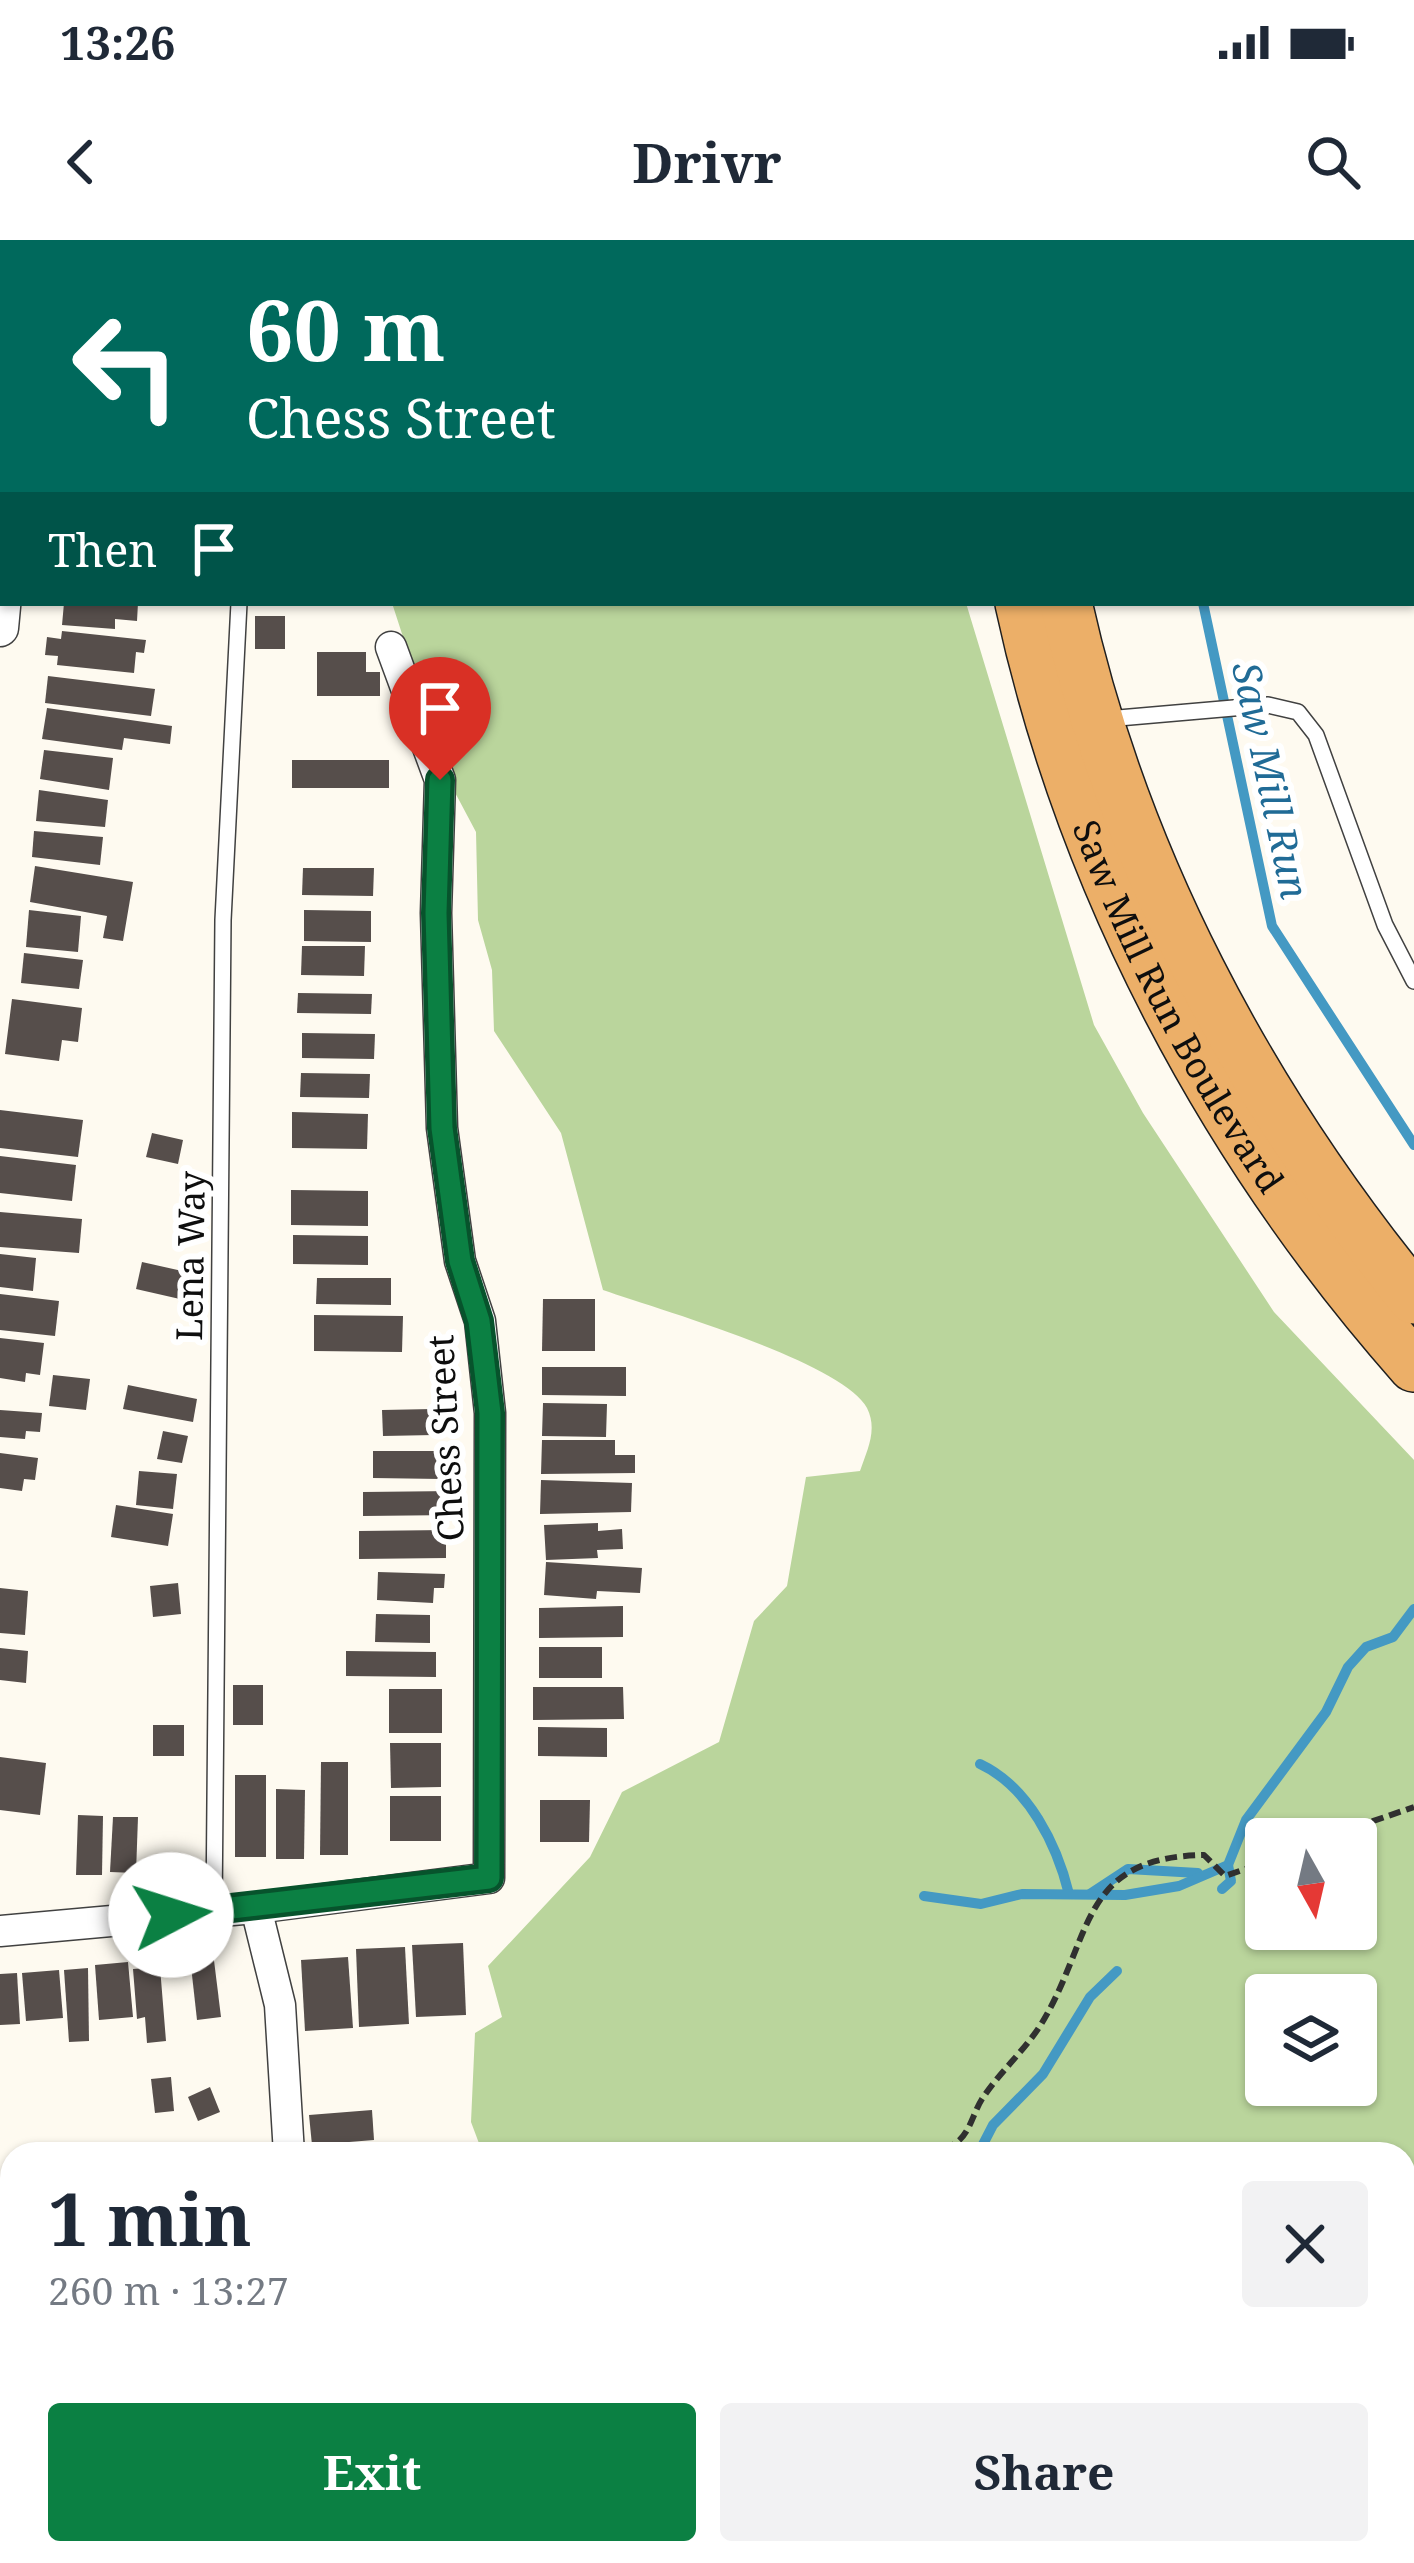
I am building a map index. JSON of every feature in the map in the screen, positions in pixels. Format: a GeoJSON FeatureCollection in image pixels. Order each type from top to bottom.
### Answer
{"type":"FeatureCollection","features":[{"type":"Feature","properties":{"kind":"highway","name":"Saw Mill Run Boulevard"},"geometry":{"type":"LineString","coordinates":[[1022,606],[1079,803],[1163,998],[1267,1175],[1331,1266],[1414,1366]]}},
{"type":"Feature","properties":{"kind":"highway","name":"Saw Mill Run Boulevard"},"geometry":{"type":"LineString","coordinates":[[1067,606],[1098,720],[1174,918],[1234,1038],[1316,1169],[1414,1298]]}},
{"type":"Feature","properties":{"kind":"street","name":"Chess Street"},"geometry":{"type":"LineString","coordinates":[[256,1908],[489,1878],[490,1413],[479,1321],[460,1261],[442,1128],[436,913],[440,780],[391,647]]}},
{"type":"Feature","properties":{"kind":"street"},"geometry":{"type":"LineString","coordinates":[[0,1931],[256,1908],[280,2005],[289,2142]]}},
{"type":"Feature","properties":{"kind":"lane","name":"Lena Way"},"geometry":{"type":"LineString","coordinates":[[214,1911],[223,920],[239,606]]}},
{"type":"Feature","properties":{"kind":"lane"},"geometry":{"type":"LineString","coordinates":[[1098,720],[1284,706],[1309,722],[1385,925],[1414,981]]}},
{"type":"Feature","properties":{"kind":"path"},"geometry":{"type":"LineString","coordinates":[[1377,1820],[1414,1807]]}},
{"type":"Feature","properties":{"kind":"path"},"geometry":{"type":"LineString","coordinates":[[955,2142],[965,2136],[982,2098],[1066,1983],[1092,1912],[1128,1869],[1159,1856],[1204,1855],[1225,1876],[1245,1869]]}},
{"type":"Feature","properties":{"kind":"green space"},"geometry":{"type":"Polygon","coordinates":[[[393,606],[967,606],[1094,1025],[1143,1113],[1274,1312],[1414,1460],[1414,2142],[478,2142],[471,2122],[475,2033],[502,2017],[488,1966],[590,1857],[622,1792],[719,1742],[754,1621],[787,1586],[806,1477],[860,1471],[872,1424],[867,1408],[851,1391],[787,1355],[603,1290],[561,1133],[494,1031],[492,970],[478,920],[476,832],[451,785],[393,606]]]}},
{"type":"Feature","properties":{"kind":"building"},"geometry":{"type":"Polygon","coordinates":[[[64,606],[138,606],[137,621],[115,619],[115,629],[62,625],[64,606]]]}},
{"type":"Feature","properties":{"kind":"building"},"geometry":{"type":"Polygon","coordinates":[[[255,616],[285,616],[285,649],[255,649],[255,616]]]}},
{"type":"Feature","properties":{"kind":"building"},"geometry":{"type":"Polygon","coordinates":[[[62,631],[146,640],[144,653],[136,652],[134,673],[57,665],[58,656],[45,655],[47,637],[61,639],[62,631]]]}},
{"type":"Feature","properties":{"kind":"building"},"geometry":{"type":"Polygon","coordinates":[[[317,652],[366,652],[366,672],[380,672],[380,696],[317,696],[317,652]]]}},
{"type":"Feature","properties":{"kind":"building"},"geometry":{"type":"Polygon","coordinates":[[[48,676],[155,689],[151,716],[45,703],[48,676]]]}},
{"type":"Feature","properties":{"kind":"building"},"geometry":{"type":"Polygon","coordinates":[[[47,708],[172,726],[170,744],[124,738],[122,750],[42,739],[47,708]]]}},
{"type":"Feature","properties":{"kind":"building"},"geometry":{"type":"Polygon","coordinates":[[[44,750],[113,758],[109,790],[40,779],[44,750]]]}},
{"type":"Feature","properties":{"kind":"building"},"geometry":{"type":"Polygon","coordinates":[[[292,760],[389,760],[389,788],[292,788],[292,760]]]}},
{"type":"Feature","properties":{"kind":"building"},"geometry":{"type":"Polygon","coordinates":[[[39,790],[108,800],[105,827],[36,821],[39,790]]]}},
{"type":"Feature","properties":{"kind":"building"},"geometry":{"type":"Polygon","coordinates":[[[34,831],[103,837],[100,865],[32,857],[34,831]]]}},
{"type":"Feature","properties":{"kind":"building"},"geometry":{"type":"Polygon","coordinates":[[[35,866],[133,882],[123,941],[103,938],[107,916],[30,902],[35,866]]]}},
{"type":"Feature","properties":{"kind":"building"},"geometry":{"type":"Polygon","coordinates":[[[303,868],[374,868],[373,896],[302,895],[303,868]]]}},
{"type":"Feature","properties":{"kind":"building"},"geometry":{"type":"Polygon","coordinates":[[[29,910],[81,916],[78,952],[26,947],[29,910]]]}},
{"type":"Feature","properties":{"kind":"building"},"geometry":{"type":"Polygon","coordinates":[[[304,910],[371,911],[371,942],[304,941],[304,910]]]}},
{"type":"Feature","properties":{"kind":"building"},"geometry":{"type":"Polygon","coordinates":[[[302,946],[365,946],[364,976],[301,975],[302,946]]]}},
{"type":"Feature","properties":{"kind":"building"},"geometry":{"type":"Polygon","coordinates":[[[24,953],[83,960],[79,989],[21,983],[24,953]]]}},
{"type":"Feature","properties":{"kind":"building"},"geometry":{"type":"Polygon","coordinates":[[[298,993],[372,994],[371,1014],[297,1013],[298,993]]]}},
{"type":"Feature","properties":{"kind":"building"},"geometry":{"type":"Polygon","coordinates":[[[12,999],[82,1008],[78,1042],[62,1040],[59,1061],[5,1054],[12,999]]]}},
{"type":"Feature","properties":{"kind":"building"},"geometry":{"type":"Polygon","coordinates":[[[302,1033],[375,1034],[374,1059],[302,1058],[302,1033]]]}},
{"type":"Feature","properties":{"kind":"building"},"geometry":{"type":"Polygon","coordinates":[[[301,1073],[370,1074],[369,1098],[300,1097],[301,1073]]]}},
{"type":"Feature","properties":{"kind":"building"},"geometry":{"type":"Polygon","coordinates":[[[0,1110],[83,1120],[78,1157],[0,1148],[0,1110]]]}},
{"type":"Feature","properties":{"kind":"building"},"geometry":{"type":"Polygon","coordinates":[[[292,1112],[368,1114],[367,1149],[292,1148],[292,1112]]]}},
{"type":"Feature","properties":{"kind":"building"},"geometry":{"type":"Polygon","coordinates":[[[152,1133],[183,1140],[178,1164],[146,1157],[152,1133]]]}},
{"type":"Feature","properties":{"kind":"building"},"geometry":{"type":"Polygon","coordinates":[[[0,1156],[76,1165],[72,1201],[0,1193],[0,1156]]]}},
{"type":"Feature","properties":{"kind":"building"},"geometry":{"type":"Polygon","coordinates":[[[291,1190],[368,1191],[368,1226],[291,1225],[291,1190]]]}},
{"type":"Feature","properties":{"kind":"building"},"geometry":{"type":"Polygon","coordinates":[[[0,1212],[82,1219],[79,1253],[0,1247],[0,1212]]]}},
{"type":"Feature","properties":{"kind":"building"},"geometry":{"type":"Polygon","coordinates":[[[293,1235],[368,1236],[368,1265],[293,1264],[293,1235]]]}},
{"type":"Feature","properties":{"kind":"building"},"geometry":{"type":"Polygon","coordinates":[[[0,1254],[36,1258],[33,1291],[0,1287],[0,1254]]]}},
{"type":"Feature","properties":{"kind":"building"},"geometry":{"type":"Polygon","coordinates":[[[142,1262],[200,1275],[193,1302],[136,1289],[142,1262]]]}},
{"type":"Feature","properties":{"kind":"building"},"geometry":{"type":"Polygon","coordinates":[[[317,1278],[391,1278],[391,1305],[316,1304],[317,1278]]]}},
{"type":"Feature","properties":{"kind":"building"},"geometry":{"type":"Polygon","coordinates":[[[0,1294],[59,1301],[55,1336],[0,1330],[0,1294]]]}},
{"type":"Feature","properties":{"kind":"building"},"geometry":{"type":"Polygon","coordinates":[[[543,1299],[595,1299],[595,1351],[542,1351],[543,1299]]]}},
{"type":"Feature","properties":{"kind":"building"},"geometry":{"type":"Polygon","coordinates":[[[314,1315],[403,1316],[402,1352],[314,1351],[314,1315]]]}},
{"type":"Feature","properties":{"kind":"building"},"geometry":{"type":"Polygon","coordinates":[[[0,1338],[44,1343],[40,1375],[26,1373],[25,1382],[0,1378],[0,1338]]]}},
{"type":"Feature","properties":{"kind":"building"},"geometry":{"type":"Polygon","coordinates":[[[542,1367],[626,1367],[626,1396],[542,1395],[542,1367]]]}},
{"type":"Feature","properties":{"kind":"building"},"geometry":{"type":"Polygon","coordinates":[[[53,1375],[90,1379],[86,1410],[49,1406],[53,1375]]]}},
{"type":"Feature","properties":{"kind":"building"},"geometry":{"type":"Polygon","coordinates":[[[128,1385],[197,1399],[193,1422],[123,1409],[128,1385]]]}},
{"type":"Feature","properties":{"kind":"building"},"geometry":{"type":"Polygon","coordinates":[[[543,1403],[607,1404],[606,1437],[542,1436],[543,1403]]]}},
{"type":"Feature","properties":{"kind":"building"},"geometry":{"type":"Polygon","coordinates":[[[433,1409],[434,1435],[383,1436],[382,1410],[433,1409]]]}},
{"type":"Feature","properties":{"kind":"building"},"geometry":{"type":"Polygon","coordinates":[[[0,1410],[42,1413],[40,1432],[26,1431],[25,1439],[0,1437],[0,1410]]]}},
{"type":"Feature","properties":{"kind":"building"},"geometry":{"type":"Polygon","coordinates":[[[163,1431],[188,1436],[182,1463],[157,1459],[163,1431]]]}},
{"type":"Feature","properties":{"kind":"building"},"geometry":{"type":"Polygon","coordinates":[[[542,1440],[615,1440],[615,1455],[635,1455],[635,1473],[541,1474],[542,1440]]]}},
{"type":"Feature","properties":{"kind":"building"},"geometry":{"type":"Polygon","coordinates":[[[373,1451],[441,1451],[441,1479],[373,1478],[373,1451]]]}},
{"type":"Feature","properties":{"kind":"building"},"geometry":{"type":"Polygon","coordinates":[[[0,1453],[38,1458],[35,1480],[24,1479],[22,1491],[0,1488],[0,1453]]]}},
{"type":"Feature","properties":{"kind":"building"},"geometry":{"type":"Polygon","coordinates":[[[139,1471],[177,1474],[173,1509],[136,1505],[139,1471]]]}},
{"type":"Feature","properties":{"kind":"building"},"geometry":{"type":"Polygon","coordinates":[[[541,1480],[632,1483],[631,1512],[540,1514],[541,1480]]]}},
{"type":"Feature","properties":{"kind":"building"},"geometry":{"type":"Polygon","coordinates":[[[454,1491],[455,1515],[363,1516],[363,1492],[454,1491]]]}},
{"type":"Feature","properties":{"kind":"building"},"geometry":{"type":"Polygon","coordinates":[[[116,1505],[173,1514],[168,1546],[111,1537],[116,1505]]]}},
{"type":"Feature","properties":{"kind":"building"},"geometry":{"type":"Polygon","coordinates":[[[598,1523],[598,1531],[622,1529],[623,1549],[597,1550],[598,1558],[546,1560],[544,1525],[598,1523]]]}},
{"type":"Feature","properties":{"kind":"building"},"geometry":{"type":"Polygon","coordinates":[[[446,1530],[446,1558],[359,1559],[359,1531],[446,1530]]]}},
{"type":"Feature","properties":{"kind":"building"},"geometry":{"type":"Polygon","coordinates":[[[546,1562],[642,1568],[640,1593],[597,1591],[596,1599],[544,1595],[546,1562]]]}},
{"type":"Feature","properties":{"kind":"building"},"geometry":{"type":"Polygon","coordinates":[[[378,1572],[445,1574],[444,1588],[434,1588],[433,1603],[377,1600],[378,1572]]]}},
{"type":"Feature","properties":{"kind":"building"},"geometry":{"type":"Polygon","coordinates":[[[178,1583],[181,1614],[153,1617],[150,1586],[178,1583]]]}},
{"type":"Feature","properties":{"kind":"building"},"geometry":{"type":"Polygon","coordinates":[[[0,1588],[28,1591],[25,1635],[0,1633],[0,1588]]]}},
{"type":"Feature","properties":{"kind":"building"},"geometry":{"type":"Polygon","coordinates":[[[623,1606],[623,1637],[539,1638],[539,1608],[623,1606]]]}},
{"type":"Feature","properties":{"kind":"building"},"geometry":{"type":"Polygon","coordinates":[[[376,1614],[430,1615],[430,1643],[375,1642],[376,1614]]]}},
{"type":"Feature","properties":{"kind":"building"},"geometry":{"type":"Polygon","coordinates":[[[539,1647],[602,1647],[602,1678],[539,1678],[539,1647]]]}},
{"type":"Feature","properties":{"kind":"building"},"geometry":{"type":"Polygon","coordinates":[[[0,1648],[28,1651],[26,1683],[0,1680],[0,1648]]]}},
{"type":"Feature","properties":{"kind":"building"},"geometry":{"type":"Polygon","coordinates":[[[346,1651],[436,1652],[436,1677],[346,1676],[346,1651]]]}},
{"type":"Feature","properties":{"kind":"building"},"geometry":{"type":"Polygon","coordinates":[[[233,1685],[263,1685],[263,1725],[233,1725],[233,1685]]]}},
{"type":"Feature","properties":{"kind":"building"},"geometry":{"type":"Polygon","coordinates":[[[533,1687],[623,1687],[624,1719],[533,1720],[533,1687]]]}},
{"type":"Feature","properties":{"kind":"building"},"geometry":{"type":"Polygon","coordinates":[[[389,1689],[442,1689],[442,1733],[389,1733],[389,1689]]]}},
{"type":"Feature","properties":{"kind":"building"},"geometry":{"type":"Polygon","coordinates":[[[153,1725],[184,1725],[184,1756],[153,1756],[153,1725]]]}},
{"type":"Feature","properties":{"kind":"building"},"geometry":{"type":"Polygon","coordinates":[[[538,1727],[607,1728],[607,1757],[538,1756],[538,1727]]]}},
{"type":"Feature","properties":{"kind":"building"},"geometry":{"type":"Polygon","coordinates":[[[390,1743],[441,1743],[441,1787],[391,1788],[390,1743]]]}},
{"type":"Feature","properties":{"kind":"building"},"geometry":{"type":"Polygon","coordinates":[[[0,1757],[46,1763],[40,1815],[0,1810],[0,1757]]]}},
{"type":"Feature","properties":{"kind":"building"},"geometry":{"type":"Polygon","coordinates":[[[321,1762],[348,1762],[348,1855],[320,1855],[321,1762]]]}},
{"type":"Feature","properties":{"kind":"building"},"geometry":{"type":"Polygon","coordinates":[[[235,1775],[266,1775],[266,1857],[235,1857],[235,1775]]]}},
{"type":"Feature","properties":{"kind":"building"},"geometry":{"type":"Polygon","coordinates":[[[276,1789],[305,1790],[304,1859],[276,1859],[276,1789]]]}},
{"type":"Feature","properties":{"kind":"building"},"geometry":{"type":"Polygon","coordinates":[[[390,1796],[441,1796],[441,1841],[390,1841],[390,1796]]]}},
{"type":"Feature","properties":{"kind":"building"},"geometry":{"type":"Polygon","coordinates":[[[540,1800],[590,1800],[589,1842],[540,1842],[540,1800]]]}},
{"type":"Feature","properties":{"kind":"building"},"geometry":{"type":"Polygon","coordinates":[[[78,1815],[103,1816],[102,1875],[76,1875],[78,1815]]]}},
{"type":"Feature","properties":{"kind":"building"},"geometry":{"type":"Polygon","coordinates":[[[113,1817],[138,1817],[136,1873],[110,1872],[113,1817]]]}},
{"type":"Feature","properties":{"kind":"building"},"geometry":{"type":"Polygon","coordinates":[[[211,1936],[221,2017],[197,2020],[188,1939],[211,1936]]]}},
{"type":"Feature","properties":{"kind":"building"},"geometry":{"type":"Polygon","coordinates":[[[463,1943],[466,2015],[416,2017],[412,1945],[463,1943]]]}},
{"type":"Feature","properties":{"kind":"building"},"geometry":{"type":"Polygon","coordinates":[[[405,1947],[409,2024],[359,2027],[356,1949],[405,1947]]]}},
{"type":"Feature","properties":{"kind":"building"},"geometry":{"type":"Polygon","coordinates":[[[348,1957],[353,2028],[305,2031],[301,1960],[348,1957]]]}},
{"type":"Feature","properties":{"kind":"building"},"geometry":{"type":"Polygon","coordinates":[[[128,1962],[133,2017],[99,2020],[95,1965],[128,1962]]]}},
{"type":"Feature","properties":{"kind":"building"},"geometry":{"type":"Polygon","coordinates":[[[160,1967],[166,2041],[147,2043],[145,2017],[137,2019],[133,1969],[160,1967]]]}},
{"type":"Feature","properties":{"kind":"building"},"geometry":{"type":"Polygon","coordinates":[[[88,1968],[89,2041],[69,2042],[64,1970],[88,1968]]]}},
{"type":"Feature","properties":{"kind":"building"},"geometry":{"type":"Polygon","coordinates":[[[59,1970],[63,2018],[26,2021],[22,1973],[59,1970]]]}},
{"type":"Feature","properties":{"kind":"building"},"geometry":{"type":"Polygon","coordinates":[[[17,1973],[20,2024],[0,2025],[0,1974],[17,1973]]]}},
{"type":"Feature","properties":{"kind":"building"},"geometry":{"type":"Polygon","coordinates":[[[171,2077],[174,2111],[155,2113],[151,2079],[171,2077]]]}},
{"type":"Feature","properties":{"kind":"building"},"geometry":{"type":"Polygon","coordinates":[[[210,2087],[220,2112],[198,2121],[188,2097],[210,2087]]]}},
{"type":"Feature","properties":{"kind":"building"},"geometry":{"type":"Polygon","coordinates":[[[372,2110],[374,2140],[312,2142],[309,2115],[372,2110]]]}},
{"type":"Feature","properties":{"kind":"waterway","name":"Saw Mill Run"},"geometry":{"type":"LineString","coordinates":[[1204,606],[1272,926],[1414,1145]]}},
{"type":"Feature","properties":{"kind":"waterway"},"geometry":{"type":"LineString","coordinates":[[924,1896],[981,1904],[1022,1894],[1125,1895],[1179,1886],[1228,1865],[1246,1820],[1326,1712],[1348,1667],[1366,1647],[1393,1637],[1414,1609]]}},
{"type":"Feature","properties":{"kind":"waterway"},"geometry":{"type":"LineString","coordinates":[[980,1764],[1027,1802],[1057,1856],[1069,1894]]}},
{"type":"Feature","properties":{"kind":"waterway"},"geometry":{"type":"LineString","coordinates":[[1222,1889],[1231,1881],[1228,1865]]}},
{"type":"Feature","properties":{"kind":"waterway"},"geometry":{"type":"LineString","coordinates":[[1090,1894],[1128,1869],[1198,1873]]}},
{"type":"Feature","properties":{"kind":"waterway"},"geometry":{"type":"LineString","coordinates":[[984,2142],[993,2125],[1043,2074],[1090,1997],[1117,1971]]}},
{"type":"Feature","properties":{"kind":"route"},"geometry":{"type":"LineString","coordinates":[[171,1915],[489,1878],[490,1413],[479,1321],[460,1261],[442,1128],[436,913],[440,780]]}}]}
